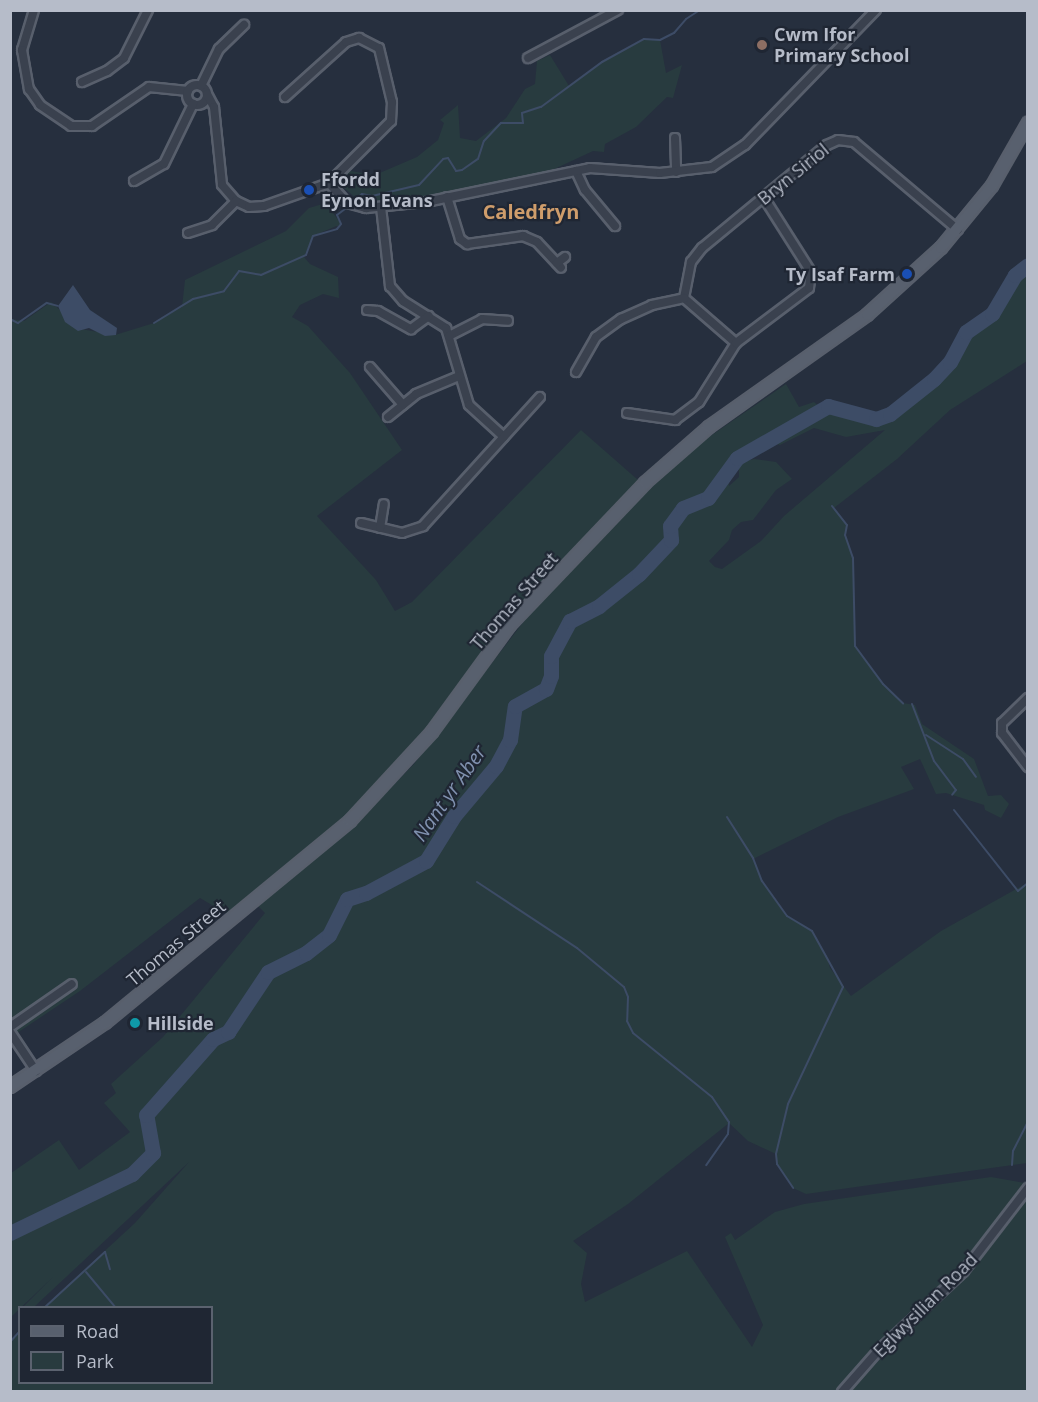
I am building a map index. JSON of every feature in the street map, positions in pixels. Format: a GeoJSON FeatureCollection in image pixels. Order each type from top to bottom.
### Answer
{"type":"FeatureCollection","features":[{"type":"Feature","properties":{"kind":"main road","name":"Thomas Street"},"geometry":{"type":"LineString","coordinates":[[10,1087],[105,1023],[350,821],[432,732],[510,625],[645,483],[709,427],[867,315],[958,230],[992,186],[1028,123]]}},
{"type":"Feature","properties":{"kind":"street"},"geometry":{"type":"LineString","coordinates":[[34,10],[22,50],[29,89],[40,105],[71,126],[92,126],[149,87],[166,86],[188,91],[201,86],[219,50],[244,25]]}},
{"type":"Feature","properties":{"kind":"street"},"geometry":{"type":"LineString","coordinates":[[82,82],[108,71],[124,58],[148,10]]}},
{"type":"Feature","properties":{"kind":"street"},"geometry":{"type":"LineString","coordinates":[[528,58],[618,10]]}},
{"type":"Feature","properties":{"kind":"street"},"geometry":{"type":"LineString","coordinates":[[329,183],[351,205],[381,207],[447,197],[602,167],[676,172],[712,167],[746,145],[876,10]]}},
{"type":"Feature","properties":{"kind":"street"},"geometry":{"type":"LineString","coordinates":[[201,86],[207,94],[214,115],[222,185],[236,201],[249,207],[264,206],[329,183],[391,122],[392,102],[379,48],[359,38],[346,42],[285,97]]}},
{"type":"Feature","properties":{"kind":"street"},"geometry":{"type":"LineString","coordinates":[[188,91],[188,99],[214,115]]}},
{"type":"Feature","properties":{"kind":"street"},"geometry":{"type":"LineString","coordinates":[[134,181],[164,164],[197,104],[207,94]]}},
{"type":"Feature","properties":{"kind":"street"},"geometry":{"type":"LineString","coordinates":[[675,138],[676,172]]}},
{"type":"Feature","properties":{"kind":"street","name":"Bryn Siriol"},"geometry":{"type":"LineString","coordinates":[[684,298],[694,256],[827,145],[846,140],[854,142],[958,230]]}},
{"type":"Feature","properties":{"kind":"street"},"geometry":{"type":"LineString","coordinates":[[576,171],[585,190],[615,226]]}},
{"type":"Feature","properties":{"kind":"street"},"geometry":{"type":"LineString","coordinates":[[447,197],[460,239],[467,244],[523,236],[537,242],[559,265],[565,257]]}},
{"type":"Feature","properties":{"kind":"street"},"geometry":{"type":"LineString","coordinates":[[627,413],[675,420],[699,402],[736,343],[803,294],[811,283],[808,266],[764,198]]}},
{"type":"Feature","properties":{"kind":"street"},"geometry":{"type":"LineString","coordinates":[[188,232],[212,225],[236,201]]}},
{"type":"Feature","properties":{"kind":"street"},"geometry":{"type":"LineString","coordinates":[[381,207],[390,286],[403,301],[429,316],[449,336],[469,405],[504,437]]}},
{"type":"Feature","properties":{"kind":"street"},"geometry":{"type":"LineString","coordinates":[[576,372],[596,337],[621,320],[652,305],[684,298],[736,343]]}},
{"type":"Feature","properties":{"kind":"street"},"geometry":{"type":"LineString","coordinates":[[368,310],[411,329],[429,316]]}},
{"type":"Feature","properties":{"kind":"street"},"geometry":{"type":"LineString","coordinates":[[449,336],[482,319],[508,321]]}},
{"type":"Feature","properties":{"kind":"street"},"geometry":{"type":"LineString","coordinates":[[370,367],[403,405]]}},
{"type":"Feature","properties":{"kind":"street"},"geometry":{"type":"LineString","coordinates":[[388,417],[423,390],[459,376]]}},
{"type":"Feature","properties":{"kind":"street"},"geometry":{"type":"LineString","coordinates":[[361,523],[408,533],[423,526],[540,397]]}},
{"type":"Feature","properties":{"kind":"street"},"geometry":{"type":"LineString","coordinates":[[380,528],[384,504]]}},
{"type":"Feature","properties":{"kind":"street"},"geometry":{"type":"LineString","coordinates":[[1028,698],[1002,723],[1002,733],[1028,767]]}},
{"type":"Feature","properties":{"kind":"street"},"geometry":{"type":"LineString","coordinates":[[10,1027],[14,1021],[72,984]]}},
{"type":"Feature","properties":{"kind":"street"},"geometry":{"type":"LineString","coordinates":[[10,1032],[36,1071]]}},
{"type":"Feature","properties":{"kind":"street","name":"Eglwysilian Road"},"geometry":{"type":"LineString","coordinates":[[842,1392],[878,1351],[964,1271],[1028,1188]]}},
{"type":"Feature","properties":{"kind":"green space"},"geometry":{"type":"Polygon","coordinates":[[[644,39],[660,40],[666,73],[682,65],[673,98],[667,97],[636,127],[605,144],[604,152],[593,151],[550,171],[429,197],[362,203],[344,188],[345,170],[375,175],[417,157],[438,140],[444,123],[440,120],[458,105],[460,138],[476,141],[506,118],[525,89],[535,84],[537,61],[550,55],[569,86],[602,62],[644,39]]]}},
{"type":"Feature","properties":{"kind":"green space"},"geometry":{"type":"Polygon","coordinates":[[[326,203],[341,224],[313,236],[304,257],[310,264],[338,277],[339,298],[323,294],[300,305],[292,317],[308,326],[350,373],[402,450],[317,516],[376,580],[395,611],[412,602],[581,430],[646,487],[553,589],[663,475],[706,439],[786,384],[799,407],[814,402],[822,409],[841,408],[876,419],[890,414],[950,362],[966,332],[992,314],[1015,275],[1027,265],[1027,361],[950,410],[897,459],[834,508],[847,525],[845,535],[853,558],[855,646],[883,684],[903,703],[915,705],[922,724],[974,759],[988,796],[1001,795],[1009,804],[1001,818],[985,810],[984,805],[946,793],[936,794],[920,759],[901,767],[914,789],[838,817],[753,859],[762,881],[786,916],[812,931],[827,956],[830,968],[851,996],[941,931],[1027,883],[1027,1163],[806,1194],[793,1188],[777,1164],[776,1154],[748,1141],[729,1123],[628,1204],[573,1241],[587,1253],[581,1284],[585,1302],[687,1251],[752,1347],[763,1325],[725,1237],[731,1233],[735,1240],[775,1212],[804,1204],[991,1177],[1025,1183],[1027,1185],[961,1270],[877,1347],[837,1391],[11,1391],[11,1342],[18,1332],[18,1384],[213,1384],[213,1306],[45,1306],[135,1223],[189,1162],[35,1306],[24,1306],[53,1277],[23,1306],[18,1306],[18,1310],[11,1317],[11,1173],[59,1140],[79,1170],[130,1132],[104,1103],[116,1093],[111,1084],[163,1037],[265,913],[257,905],[239,921],[200,898],[80,991],[11,1037],[11,319],[24,321],[51,302],[81,329],[115,335],[154,323],[182,307],[185,280],[286,231],[309,208],[326,203]],[[814,428],[780,445],[765,441],[737,458],[728,470],[729,486],[739,477],[739,463],[754,459],[776,462],[792,479],[776,490],[753,520],[741,522],[732,530],[729,540],[709,561],[715,567],[722,569],[761,541],[784,516],[885,430],[846,437],[814,428]],[[532,611],[370,806],[262,901],[359,820],[414,764],[532,611]]]}},
{"type":"Feature","properties":{"kind":"green space"},"geometry":{"type":"Polygon","coordinates":[[[1027,1195],[1027,1391],[847,1392],[966,1273],[1027,1195]]]}},
{"type":"Feature","properties":{"kind":"water"},"geometry":{"type":"Polygon","coordinates":[[[73,285],[90,310],[117,328],[116,335],[105,336],[89,328],[78,331],[65,322],[58,306],[73,285]]]}},
{"type":"Feature","properties":{"kind":"waterway"},"geometry":{"type":"LineString","coordinates":[[355,200],[362,194],[372,196],[419,185],[443,159],[448,158],[456,171],[462,170],[478,159],[484,141],[501,123],[523,123],[522,113],[541,107],[602,62],[644,39],[660,40],[674,33],[686,19],[700,10]]}},
{"type":"Feature","properties":{"kind":"waterway"},"geometry":{"type":"LineString","coordinates":[[154,323],[193,299],[224,291],[239,271],[261,275],[306,255],[313,236],[337,229],[341,224],[337,215],[345,209]]}},
{"type":"Feature","properties":{"kind":"waterway","name":"Nant yr Aber"},"geometry":{"type":"LineString","coordinates":[[10,1233],[132,1174],[153,1153],[146,1115],[213,1039],[228,1032],[268,972],[306,953],[329,935],[347,899],[366,893],[426,861],[454,816],[496,766],[510,740],[515,706],[546,689],[551,676],[551,656],[570,621],[599,606],[639,574],[671,540],[670,526],[683,508],[708,498],[737,458],[828,406],[876,419],[890,414],[934,379],[950,362],[966,332],[992,314],[1015,275],[1028,265]]}},
{"type":"Feature","properties":{"kind":"waterway"},"geometry":{"type":"LineString","coordinates":[[10,319],[18,323],[47,303],[58,306]]}},
{"type":"Feature","properties":{"kind":"waterway"},"geometry":{"type":"LineString","coordinates":[[832,506],[847,525],[845,535],[853,558],[855,646],[883,684],[903,703]]}},
{"type":"Feature","properties":{"kind":"waterway"},"geometry":{"type":"LineString","coordinates":[[912,704],[934,761],[956,790],[952,795]]}},
{"type":"Feature","properties":{"kind":"waterway"},"geometry":{"type":"LineString","coordinates":[[926,735],[963,759],[976,777]]}},
{"type":"Feature","properties":{"kind":"waterway"},"geometry":{"type":"LineString","coordinates":[[954,810],[1018,891],[1028,883]]}},
{"type":"Feature","properties":{"kind":"waterway"},"geometry":{"type":"LineString","coordinates":[[727,817],[753,858],[762,881],[787,916],[812,931],[843,987],[788,1104],[776,1154],[777,1164],[793,1188]]}},
{"type":"Feature","properties":{"kind":"waterway"},"geometry":{"type":"LineString","coordinates":[[477,882],[577,948],[624,987],[628,997],[627,1021],[633,1033],[712,1097],[729,1122],[728,1134],[706,1165]]}},
{"type":"Feature","properties":{"kind":"waterway"},"geometry":{"type":"LineString","coordinates":[[1012,1165],[1013,1151],[1028,1121]]}},
{"type":"Feature","properties":{"kind":"waterway"},"geometry":{"type":"LineString","coordinates":[[46,1306],[105,1252],[110,1269]]}},
{"type":"Feature","properties":{"kind":"waterway"},"geometry":{"type":"LineString","coordinates":[[86,1272],[114,1306]]}},
{"type":"Feature","properties":{"kind":"waterway"},"geometry":{"type":"LineString","coordinates":[[10,1342],[18,1333]]}},
{"type":"Feature","properties":{"kind":"place","name":"Cwm Ifor Primary School"},"geometry":{"type":"Point","coordinates":[762,45]}},
{"type":"Feature","properties":{"kind":"place","name":"Ffordd Eynon Evans"},"geometry":{"type":"Point","coordinates":[309,190]}},
{"type":"Feature","properties":{"kind":"place","name":"Ty Isaf Farm"},"geometry":{"type":"Point","coordinates":[907,274]}},
{"type":"Feature","properties":{"kind":"place","name":"Hillside"},"geometry":{"type":"Point","coordinates":[135,1023]}},
{"type":"Feature","properties":{"kind":"district","name":"Caledfryn"},"geometry":{"type":"Point","coordinates":[531,211]}}]}
